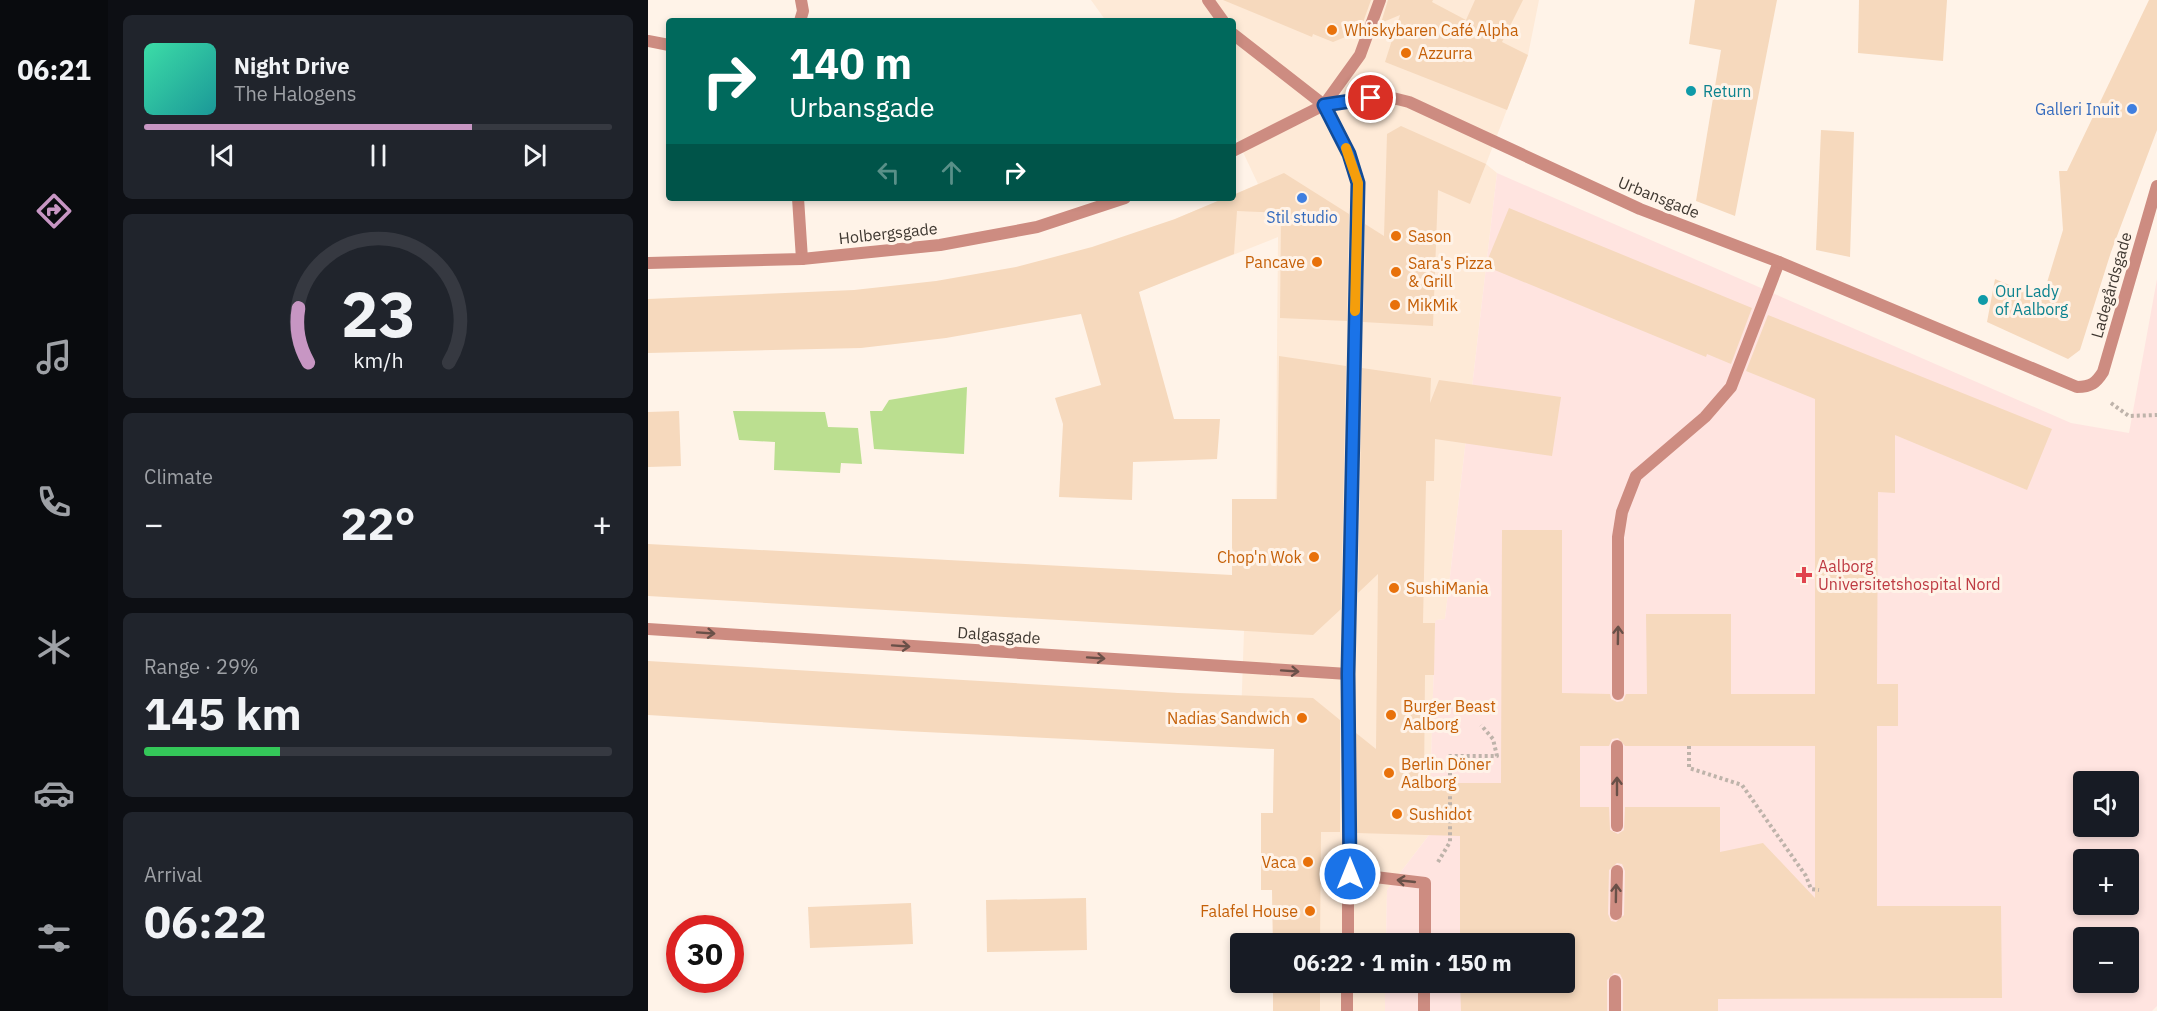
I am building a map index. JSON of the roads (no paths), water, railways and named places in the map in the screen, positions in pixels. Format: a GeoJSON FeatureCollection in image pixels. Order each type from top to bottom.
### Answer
{"type":"FeatureCollection","features":[{"type":"Feature","properties":{"kind":"street"},"geometry":{"type":"LineString","coordinates":[[801,0],[803,11],[801,18]]}},
{"type":"Feature","properties":{"kind":"street"},"geometry":{"type":"LineString","coordinates":[[1208,0],[1221,18]]}},
{"type":"Feature","properties":{"kind":"street"},"geometry":{"type":"LineString","coordinates":[[1236,149],[1324,105],[1360,55],[1380,0]]}},
{"type":"Feature","properties":{"kind":"street"},"geometry":{"type":"LineString","coordinates":[[1236,36],[1324,105],[1349,154],[1358,183],[1348,674],[1348,933]]}},
{"type":"Feature","properties":{"kind":"street"},"geometry":{"type":"LineString","coordinates":[[648,41],[666,44]]}},
{"type":"Feature","properties":{"kind":"street","name":"Urbansgade"},"geometry":{"type":"LineString","coordinates":[[1324,105],[1389,97],[1409,102],[1640,209],[1779,262],[2066,384],[2088,387]]}},
{"type":"Feature","properties":{"kind":"street","name":"Ladegårdsgade"},"geometry":{"type":"LineString","coordinates":[[2088,387],[2096,382],[2103,372],[2157,186]]}},
{"type":"Feature","properties":{"kind":"street"},"geometry":{"type":"LineString","coordinates":[[798,201],[802,259]]}},
{"type":"Feature","properties":{"kind":"street","name":"Holbergsgade"},"geometry":{"type":"LineString","coordinates":[[648,263],[802,259],[940,245],[1037,227],[1116,201]]}},
{"type":"Feature","properties":{"kind":"street"},"geometry":{"type":"LineString","coordinates":[[1618,694],[1618,537],[1622,512],[1636,476],[1705,417],[1731,387],[1779,262]]}},
{"type":"Feature","properties":{"kind":"street","name":"Dalgasgade"},"geometry":{"type":"LineString","coordinates":[[648,629],[1348,674]]}},
{"type":"Feature","properties":{"kind":"street"},"geometry":{"type":"LineString","coordinates":[[1617,746],[1617,826]]}},
{"type":"Feature","properties":{"kind":"street"},"geometry":{"type":"LineString","coordinates":[[1616,914],[1617,871]]}},
{"type":"Feature","properties":{"kind":"street"},"geometry":{"type":"LineString","coordinates":[[1350,874],[1425,883],[1425,933]]}},
{"type":"Feature","properties":{"kind":"street"},"geometry":{"type":"LineString","coordinates":[[1615,981],[1615,1011]]}},
{"type":"Feature","properties":{"kind":"street"},"geometry":{"type":"LineString","coordinates":[[1347,993],[1347,1011]]}},
{"type":"Feature","properties":{"kind":"street"},"geometry":{"type":"LineString","coordinates":[[1424,993],[1424,1011]]}},
{"type":"Feature","properties":{"kind":"place","name":"Whiskybaren Café Alpha"},"geometry":{"type":"Point","coordinates":[1332,30]}},
{"type":"Feature","properties":{"kind":"place","name":"Azzurra"},"geometry":{"type":"Point","coordinates":[1406,53]}},
{"type":"Feature","properties":{"kind":"place","name":"Return"},"geometry":{"type":"Point","coordinates":[1691,91]}},
{"type":"Feature","properties":{"kind":"place","name":"Galleri Inuit"},"geometry":{"type":"Point","coordinates":[2132,109]}},
{"type":"Feature","properties":{"kind":"place","name":"Stil studio"},"geometry":{"type":"Point","coordinates":[1302,198]}},
{"type":"Feature","properties":{"kind":"place","name":"Sason"},"geometry":{"type":"Point","coordinates":[1396,236]}},
{"type":"Feature","properties":{"kind":"place","name":"Pancave"},"geometry":{"type":"Point","coordinates":[1317,262]}},
{"type":"Feature","properties":{"kind":"place","name":"Sara's Pizza & Grill"},"geometry":{"type":"Point","coordinates":[1396,272]}},
{"type":"Feature","properties":{"kind":"place","name":"Our Lady of Aalborg"},"geometry":{"type":"Point","coordinates":[1983,300]}},
{"type":"Feature","properties":{"kind":"place","name":"MikMik"},"geometry":{"type":"Point","coordinates":[1395,305]}},
{"type":"Feature","properties":{"kind":"place","name":"Chop'n Wok"},"geometry":{"type":"Point","coordinates":[1314,557]}},
{"type":"Feature","properties":{"kind":"place","name":"Aalborg Universitetshospital Nord"},"geometry":{"type":"Point","coordinates":[1804,575]}},
{"type":"Feature","properties":{"kind":"place","name":"SushiMania"},"geometry":{"type":"Point","coordinates":[1394,588]}},
{"type":"Feature","properties":{"kind":"place","name":"Burger Beast Aalborg"},"geometry":{"type":"Point","coordinates":[1391,715]}},
{"type":"Feature","properties":{"kind":"place","name":"Nadias Sandwich"},"geometry":{"type":"Point","coordinates":[1302,718]}},
{"type":"Feature","properties":{"kind":"place","name":"Berlin Döner Aalborg"},"geometry":{"type":"Point","coordinates":[1389,773]}},
{"type":"Feature","properties":{"kind":"place","name":"Sushidot"},"geometry":{"type":"Point","coordinates":[1397,814]}},
{"type":"Feature","properties":{"kind":"place","name":"Vaca"},"geometry":{"type":"Point","coordinates":[1308,862]}},
{"type":"Feature","properties":{"kind":"place","name":"Falafel House"},"geometry":{"type":"Point","coordinates":[1310,911]}}]}
